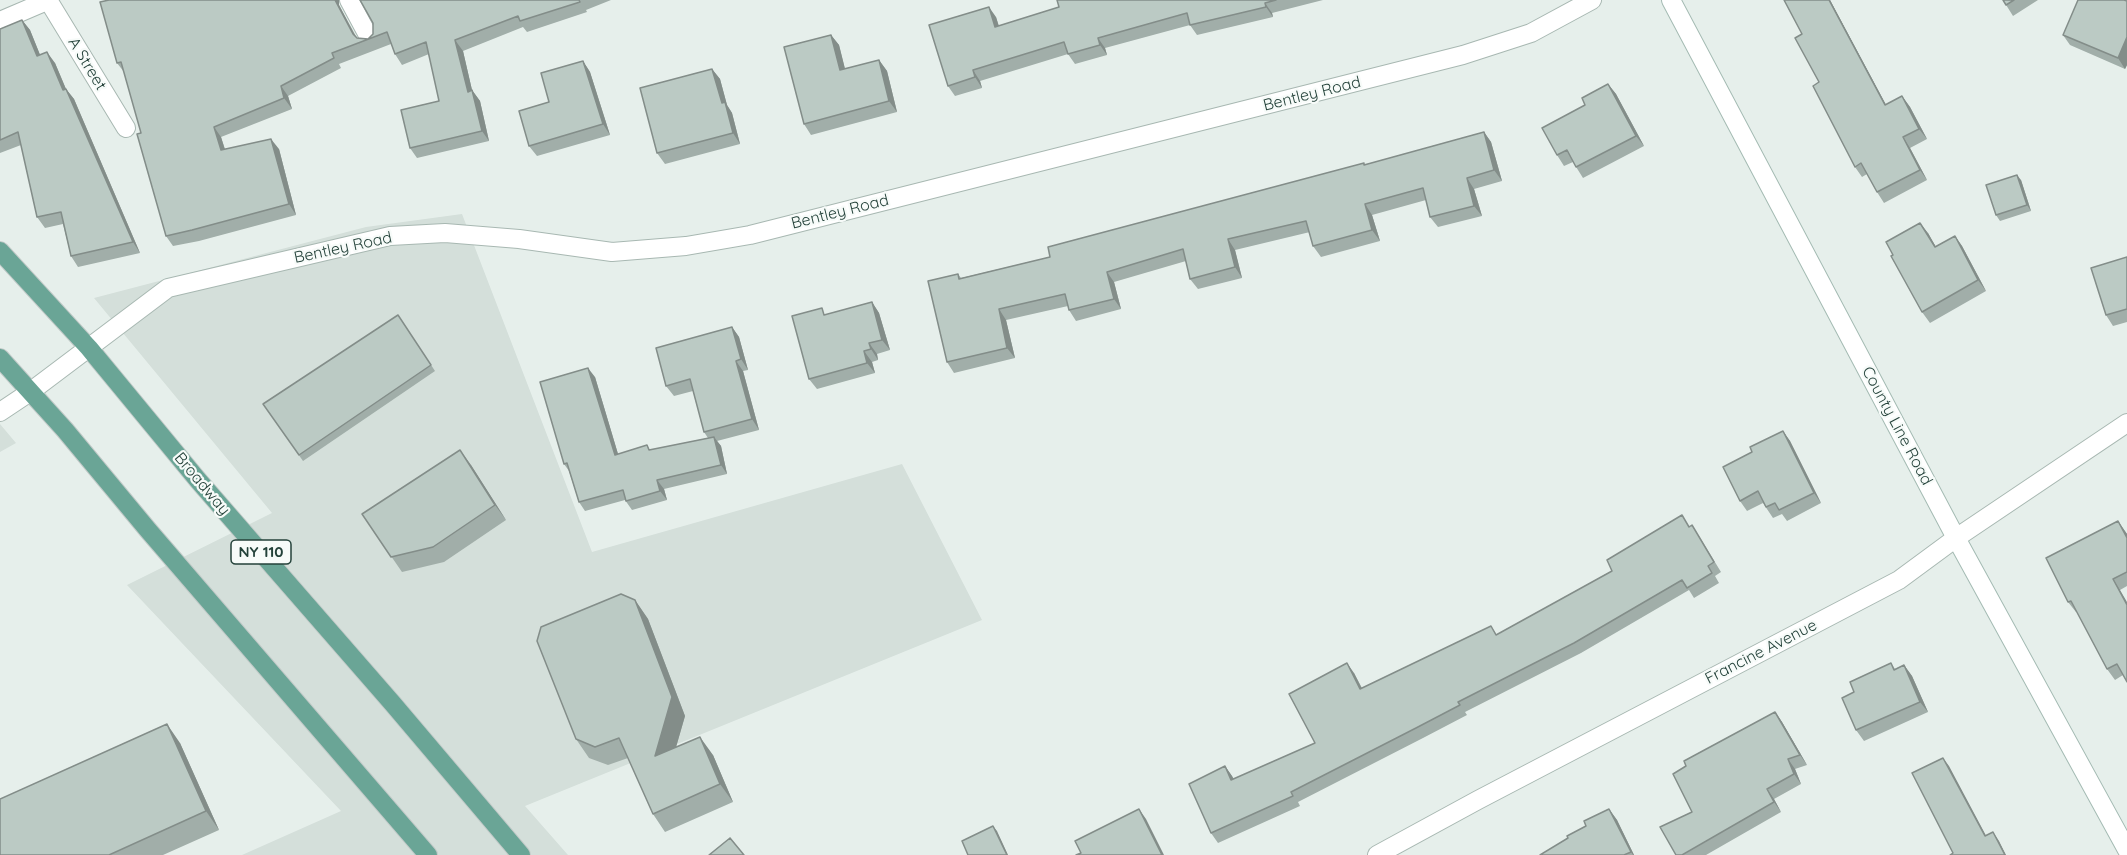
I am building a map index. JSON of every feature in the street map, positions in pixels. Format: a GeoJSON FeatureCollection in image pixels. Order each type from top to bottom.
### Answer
{"type":"FeatureCollection","features":[{"type":"Feature","properties":{"kind":"main road","name":"Broadway"},"geometry":{"type":"LineString","coordinates":[[0,250],[89,348],[197,479],[521,855]]}},
{"type":"Feature","properties":{"kind":"main road"},"geometry":{"type":"LineString","coordinates":[[0,358],[428,855]]}},
{"type":"Feature","properties":{"kind":"street"},"geometry":{"type":"LineString","coordinates":[[0,21],[48,0]]}},
{"type":"Feature","properties":{"kind":"street","name":"A Street"},"geometry":{"type":"LineString","coordinates":[[48,0],[126,128]]}},
{"type":"Feature","properties":{"kind":"street"},"geometry":{"type":"LineString","coordinates":[[349,0],[370,39]]}},
{"type":"Feature","properties":{"kind":"street","name":"Bentley Road"},"geometry":{"type":"LineString","coordinates":[[0,412],[168,288],[390,236],[445,233],[519,239],[612,252],[686,246],[750,236],[1463,55],[1531,33],[1592,0]]}},
{"type":"Feature","properties":{"kind":"street","name":"County Line Road"},"geometry":{"type":"LineString","coordinates":[[1671,0],[1956,538],[2127,850]]}},
{"type":"Feature","properties":{"kind":"street","name":"Francine Avenue"},"geometry":{"type":"LineString","coordinates":[[1377,855],[1899,580],[1956,538],[2127,423]]}},
{"type":"Feature","properties":{"kind":"shaded area"},"geometry":{"type":"Polygon","coordinates":[[[462,214],[592,552],[902,464],[982,620],[525,806],[568,855],[242,855],[341,811],[127,585],[272,513],[94,298],[366,227],[462,214]]]}},
{"type":"Feature","properties":{"kind":"shaded area"},"geometry":{"type":"Polygon","coordinates":[[[0,424],[16,443],[0,452],[0,424]]]}},
{"type":"Feature","properties":{"kind":"building"},"geometry":{"type":"Polygon","coordinates":[[[109,0],[335,0],[353,34],[357,38],[368,39],[373,34],[373,23],[360,0],[579,0],[580,2],[520,21],[518,16],[455,40],[468,92],[472,90],[482,131],[410,148],[401,110],[439,101],[426,42],[395,54],[387,32],[332,53],[334,58],[281,86],[284,98],[214,127],[221,150],[271,139],[289,204],[166,236],[137,134],[141,133],[121,62],[117,63],[100,2],[109,0]]]}},
{"type":"Feature","properties":{"kind":"building"},"geometry":{"type":"Polygon","coordinates":[[[1057,0],[1276,0],[1265,3],[1266,7],[1190,25],[1187,13],[1098,38],[1100,45],[1068,54],[1064,42],[973,70],[975,77],[948,86],[929,25],[989,7],[995,27],[1059,7],[1057,0]]]}},
{"type":"Feature","properties":{"kind":"building"},"geometry":{"type":"Polygon","coordinates":[[[1784,0],[1829,0],[1885,105],[1902,96],[1919,129],[1903,137],[1920,170],[1877,192],[1861,163],[1855,167],[1813,86],[1819,82],[1795,38],[1802,34],[1784,0]]]}},
{"type":"Feature","properties":{"kind":"building"},"geometry":{"type":"Polygon","coordinates":[[[2003,0],[2014,0],[2006,5],[2003,0]]]}},
{"type":"Feature","properties":{"kind":"building"},"geometry":{"type":"Polygon","coordinates":[[[2078,0],[2127,1],[2127,37],[2118,58],[2063,35],[2078,0]]]}},
{"type":"Feature","properties":{"kind":"building"},"geometry":{"type":"Polygon","coordinates":[[[22,20],[37,56],[47,52],[63,90],[66,89],[133,242],[71,256],[61,212],[37,217],[18,132],[0,140],[0,29],[22,20]]]}},
{"type":"Feature","properties":{"kind":"building"},"geometry":{"type":"Polygon","coordinates":[[[831,35],[840,70],[879,60],[889,101],[804,124],[784,47],[831,35]]]}},
{"type":"Feature","properties":{"kind":"building"},"geometry":{"type":"Polygon","coordinates":[[[583,61],[603,124],[529,146],[519,111],[549,102],[541,73],[583,61]]]}},
{"type":"Feature","properties":{"kind":"building"},"geometry":{"type":"Polygon","coordinates":[[[712,69],[722,103],[725,102],[733,133],[657,153],[640,88],[712,69]]]}},
{"type":"Feature","properties":{"kind":"building"},"geometry":{"type":"Polygon","coordinates":[[[1608,84],[1636,136],[1576,167],[1567,150],[1557,155],[1542,128],[1585,105],[1582,98],[1608,84]]]}},
{"type":"Feature","properties":{"kind":"building"},"geometry":{"type":"Polygon","coordinates":[[[1484,132],[1494,170],[1467,178],[1474,206],[1430,217],[1423,188],[1365,204],[1372,230],[1313,246],[1306,221],[1228,239],[1235,267],[1190,279],[1183,249],[1107,272],[1114,299],[1069,310],[1065,294],[999,309],[1007,348],[947,362],[928,281],[958,274],[959,279],[1050,257],[1048,247],[1484,132]]]}},
{"type":"Feature","properties":{"kind":"building"},"geometry":{"type":"Polygon","coordinates":[[[2017,175],[2027,205],[1996,215],[1986,185],[2017,175]]]}},
{"type":"Feature","properties":{"kind":"building"},"geometry":{"type":"Polygon","coordinates":[[[1920,223],[1935,247],[1955,236],[1978,280],[1922,312],[1891,256],[1893,255],[1886,242],[1920,223]]]}},
{"type":"Feature","properties":{"kind":"building"},"geometry":{"type":"Polygon","coordinates":[[[2127,257],[2127,309],[2106,315],[2091,268],[2127,257]]]}},
{"type":"Feature","properties":{"kind":"building"},"geometry":{"type":"Polygon","coordinates":[[[872,302],[882,340],[869,343],[871,349],[864,351],[867,363],[809,379],[792,316],[822,308],[824,315],[872,302]]]}},
{"type":"Feature","properties":{"kind":"building"},"geometry":{"type":"Polygon","coordinates":[[[398,315],[431,365],[299,455],[263,404],[398,315]]]}},
{"type":"Feature","properties":{"kind":"building"},"geometry":{"type":"Polygon","coordinates":[[[732,327],[741,359],[736,361],[752,419],[704,432],[690,379],[666,386],[656,348],[732,327]]]}},
{"type":"Feature","properties":{"kind":"building"},"geometry":{"type":"Polygon","coordinates":[[[588,368],[615,455],[647,445],[649,450],[714,437],[721,465],[657,480],[660,491],[626,501],[623,490],[579,502],[567,463],[564,464],[540,382],[588,368]]]}},
{"type":"Feature","properties":{"kind":"building"},"geometry":{"type":"Polygon","coordinates":[[[1783,431],[1814,493],[1779,510],[1775,503],[1766,507],[1758,491],[1740,501],[1723,467],[1752,452],[1750,447],[1783,431]]]}},
{"type":"Feature","properties":{"kind":"building"},"geometry":{"type":"Polygon","coordinates":[[[460,450],[495,505],[433,547],[391,557],[362,514],[460,450]]]}},
{"type":"Feature","properties":{"kind":"building"},"geometry":{"type":"Polygon","coordinates":[[[1682,515],[1689,527],[1692,525],[1714,562],[1708,566],[1712,573],[1687,588],[1682,580],[1574,643],[1458,702],[1460,705],[1291,792],[1293,796],[1211,833],[1189,784],[1225,766],[1231,780],[1315,743],[1289,694],[1347,663],[1360,689],[1491,626],[1496,635],[1612,571],[1607,560],[1682,515]]]}},
{"type":"Feature","properties":{"kind":"building"},"geometry":{"type":"Polygon","coordinates":[[[2118,521],[2127,538],[2127,572],[2113,579],[2127,605],[2127,682],[2117,664],[2107,669],[2071,601],[2068,602],[2046,558],[2118,521]]]}},
{"type":"Feature","properties":{"kind":"building"},"geometry":{"type":"Polygon","coordinates":[[[621,594],[635,600],[672,697],[655,756],[700,737],[720,784],[653,814],[619,738],[595,747],[576,739],[537,641],[541,627],[621,594]]]}},
{"type":"Feature","properties":{"kind":"building"},"geometry":{"type":"Polygon","coordinates":[[[1891,663],[1894,670],[1904,665],[1920,702],[1856,730],[1842,698],[1854,692],[1850,682],[1891,663]]]}},
{"type":"Feature","properties":{"kind":"building"},"geometry":{"type":"Polygon","coordinates":[[[1775,712],[1800,755],[1788,759],[1794,774],[1767,789],[1774,802],[1682,855],[1676,855],[1660,827],[1692,812],[1673,774],[1686,766],[1684,761],[1775,712]]]}},
{"type":"Feature","properties":{"kind":"building"},"geometry":{"type":"Polygon","coordinates":[[[167,724],[206,811],[109,855],[0,855],[0,799],[167,724]]]}},
{"type":"Feature","properties":{"kind":"building"},"geometry":{"type":"Polygon","coordinates":[[[1943,758],[1985,836],[1993,832],[2005,855],[1950,855],[1953,853],[1912,773],[1943,758]]]}},
{"type":"Feature","properties":{"kind":"building"},"geometry":{"type":"Polygon","coordinates":[[[1139,809],[1162,855],[1076,855],[1081,853],[1075,841],[1139,809]]]}},
{"type":"Feature","properties":{"kind":"building"},"geometry":{"type":"Polygon","coordinates":[[[1609,809],[1631,852],[1624,855],[1540,855],[1586,826],[1584,821],[1609,809]]]}},
{"type":"Feature","properties":{"kind":"building"},"geometry":{"type":"Polygon","coordinates":[[[993,826],[1007,855],[968,855],[962,841],[993,826]]]}},
{"type":"Feature","properties":{"kind":"building"},"geometry":{"type":"Polygon","coordinates":[[[730,838],[744,855],[709,855],[730,838]]]}}]}
